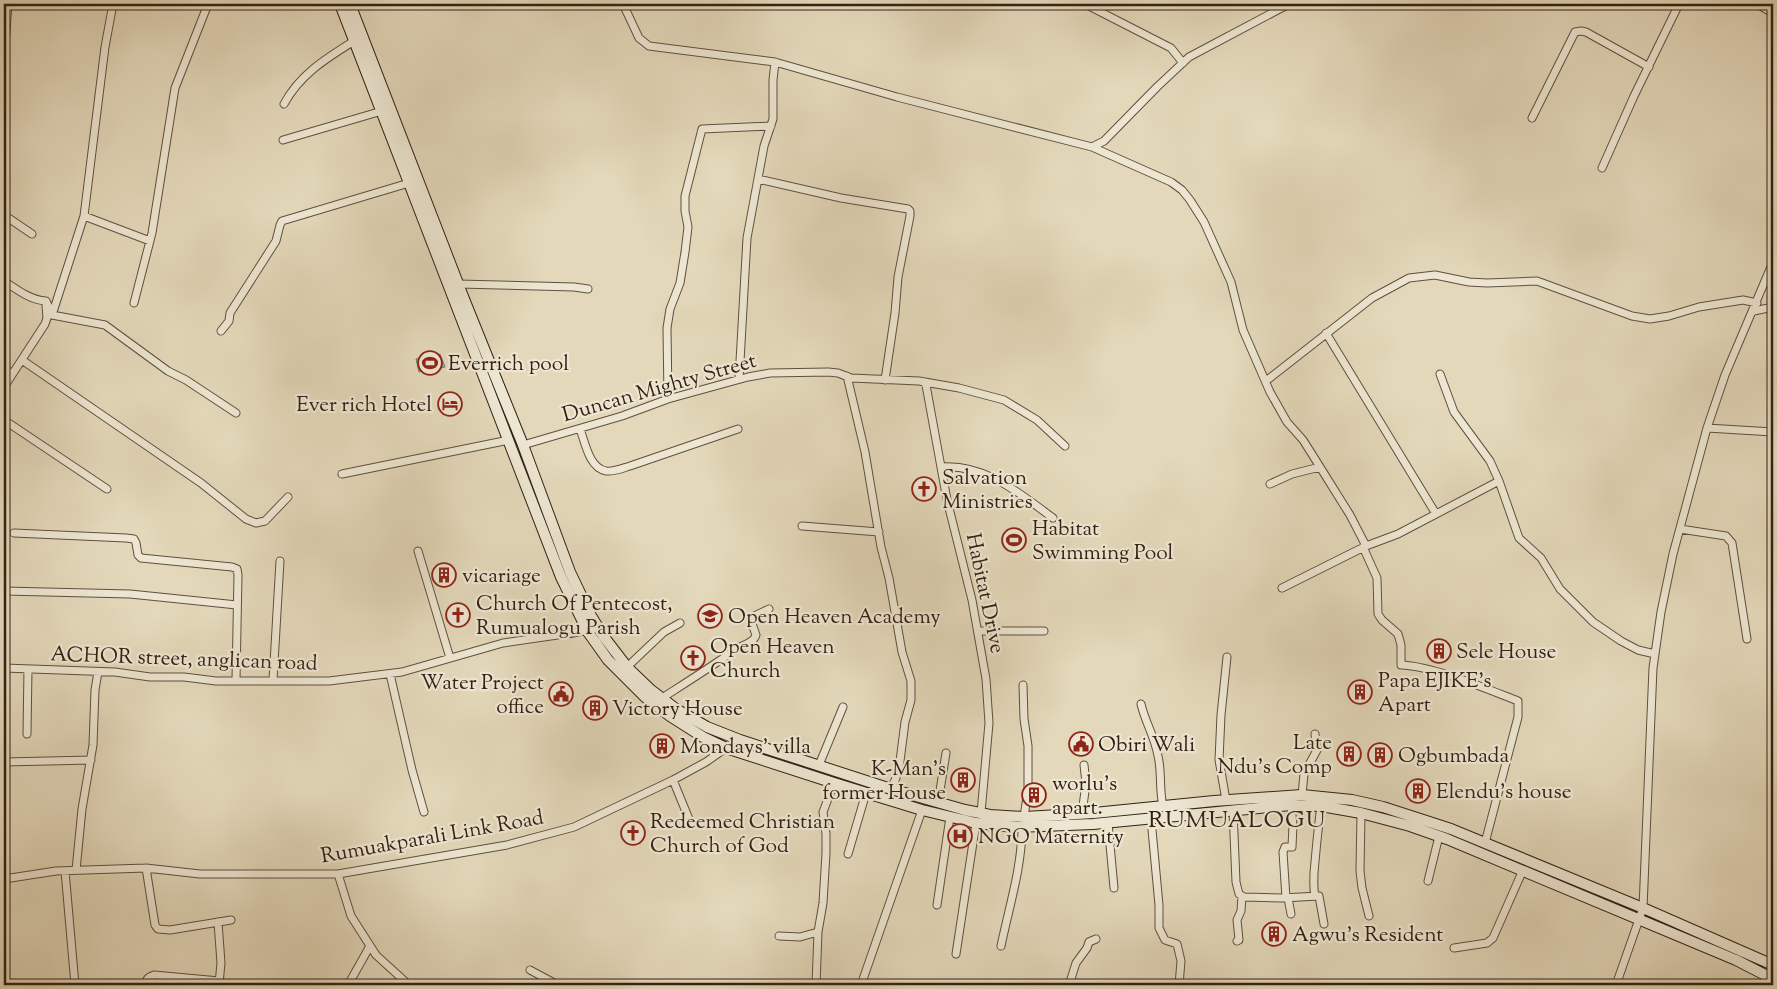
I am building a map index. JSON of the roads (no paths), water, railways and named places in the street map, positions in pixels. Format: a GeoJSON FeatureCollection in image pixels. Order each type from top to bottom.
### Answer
{"type":"FeatureCollection","features":[{"type":"Feature","properties":{"kind":"main road"},"geometry":{"type":"LineString","coordinates":[[340,4],[561,577],[593,630],[608,660],[645,697],[670,716],[703,737],[726,748],[866,793],[950,817],[1023,822],[1108,823],[1290,805],[1321,806],[1361,814],[1410,826],[1439,836],[1736,960],[1773,979]]}},
{"type":"Feature","properties":{"kind":"main road"},"geometry":{"type":"LineString","coordinates":[[350,4],[458,284],[523,445],[593,630],[651,690],[676,709],[707,728],[891,790],[938,803],[978,818]]}},
{"type":"Feature","properties":{"kind":"main road"},"geometry":{"type":"LineString","coordinates":[[1023,822],[1082,814],[1226,800],[1302,795],[1352,800],[1413,816],[1484,843],[1644,908],[1773,964]]}},
{"type":"Feature","properties":{"kind":"street"},"geometry":{"type":"LineString","coordinates":[[4,58],[8,4]]}},
{"type":"Feature","properties":{"kind":"street"},"geometry":{"type":"LineString","coordinates":[[52,315],[84,216],[105,47],[114,4]]}},
{"type":"Feature","properties":{"kind":"street"},"geometry":{"type":"LineString","coordinates":[[134,303],[150,241],[165,162],[175,88],[208,4]]}},
{"type":"Feature","properties":{"kind":"street"},"geometry":{"type":"LineString","coordinates":[[623,4],[639,38],[649,46],[776,62],[897,97],[1092,147],[1171,182],[1182,190],[1204,222],[1223,262],[1231,282],[1243,330],[1287,422],[1303,440],[1350,515],[1365,547],[1377,578],[1378,614],[1398,634],[1401,645],[1401,665],[1410,665],[1443,674],[1518,701],[1518,718],[1484,843]]}},
{"type":"Feature","properties":{"kind":"street"},"geometry":{"type":"LineString","coordinates":[[1085,4],[1171,48],[1183,62]]}},
{"type":"Feature","properties":{"kind":"street"},"geometry":{"type":"LineString","coordinates":[[1092,147],[1104,141],[1189,57],[1289,4]]}},
{"type":"Feature","properties":{"kind":"street"},"geometry":{"type":"LineString","coordinates":[[1602,168],[1678,4]]}},
{"type":"Feature","properties":{"kind":"street"},"geometry":{"type":"LineString","coordinates":[[1758,4],[1773,13]]}},
{"type":"Feature","properties":{"kind":"street"},"geometry":{"type":"LineString","coordinates":[[1532,118],[1575,32],[1586,32],[1649,67]]}},
{"type":"Feature","properties":{"kind":"street"},"geometry":{"type":"LineString","coordinates":[[284,104],[292,88],[303,77],[354,40]]}},
{"type":"Feature","properties":{"kind":"street"},"geometry":{"type":"LineString","coordinates":[[739,379],[747,238],[764,146],[773,119],[772,80],[776,62]]}},
{"type":"Feature","properties":{"kind":"street"},"geometry":{"type":"LineString","coordinates":[[283,140],[382,111]]}},
{"type":"Feature","properties":{"kind":"street"},"geometry":{"type":"LineString","coordinates":[[668,399],[667,328],[670,309],[680,284],[685,252],[688,227],[684,196],[702,129],[770,126]]}},
{"type":"Feature","properties":{"kind":"street"},"geometry":{"type":"LineString","coordinates":[[758,179],[841,198],[908,209],[910,211],[898,278],[885,380]]}},
{"type":"Feature","properties":{"kind":"street"},"geometry":{"type":"LineString","coordinates":[[221,331],[229,321],[230,313],[276,241],[282,221],[409,183]]}},
{"type":"Feature","properties":{"kind":"street"},"geometry":{"type":"LineString","coordinates":[[4,215],[32,234]]}},
{"type":"Feature","properties":{"kind":"street"},"geometry":{"type":"LineString","coordinates":[[84,216],[150,241]]}},
{"type":"Feature","properties":{"kind":"street"},"geometry":{"type":"LineString","coordinates":[[1616,985],[1644,908],[1651,721],[1656,654],[1663,603],[1680,529],[1707,428],[1724,375],[1773,262]]}},
{"type":"Feature","properties":{"kind":"street"},"geometry":{"type":"LineString","coordinates":[[1266,381],[1372,298],[1409,278],[1434,275],[1469,282],[1537,281],[1632,316],[1650,319],[1669,316],[1708,305],[1743,300],[1755,307],[1773,307]]}},
{"type":"Feature","properties":{"kind":"street"},"geometry":{"type":"LineString","coordinates":[[4,281],[25,294],[46,301],[52,315]]}},
{"type":"Feature","properties":{"kind":"street"},"geometry":{"type":"LineString","coordinates":[[458,284],[588,289]]}},
{"type":"Feature","properties":{"kind":"street"},"geometry":{"type":"LineString","coordinates":[[4,388],[45,324],[47,318],[46,301]]}},
{"type":"Feature","properties":{"kind":"street"},"geometry":{"type":"LineString","coordinates":[[52,315],[105,326],[168,371],[186,380],[236,413]]}},
{"type":"Feature","properties":{"kind":"street"},"geometry":{"type":"LineString","coordinates":[[1326,333],[1436,514]]}},
{"type":"Feature","properties":{"kind":"street"},"geometry":{"type":"LineString","coordinates":[[22,360],[201,483],[246,519],[256,523],[265,521],[288,497]]}},
{"type":"Feature","properties":{"kind":"street"},"geometry":{"type":"LineString","coordinates":[[4,368],[12,374]]}},
{"type":"Feature","properties":{"kind":"street","name":"Duncan Mighty Street"},"geometry":{"type":"LineString","coordinates":[[523,445],[622,416],[668,399],[739,379],[770,373],[828,372],[885,380],[924,382],[959,388],[1004,400],[1037,420],[1065,446]]}},
{"type":"Feature","properties":{"kind":"street"},"geometry":{"type":"LineString","coordinates":[[1440,374],[1454,412],[1490,461],[1519,538],[1541,558],[1560,589],[1593,622],[1638,650],[1656,654]]}},
{"type":"Feature","properties":{"kind":"street"},"geometry":{"type":"LineString","coordinates":[[847,376],[863,441],[902,652],[911,681],[911,700],[900,761],[891,790]]}},
{"type":"Feature","properties":{"kind":"street","name":"Habitat Drive"},"geometry":{"type":"LineString","coordinates":[[924,382],[947,500],[972,600],[986,679],[988,723],[978,818],[956,954]]}},
{"type":"Feature","properties":{"kind":"street"},"geometry":{"type":"LineString","coordinates":[[4,420],[107,489]]}},
{"type":"Feature","properties":{"kind":"street"},"geometry":{"type":"LineString","coordinates":[[1707,428],[1773,432]]}},
{"type":"Feature","properties":{"kind":"street"},"geometry":{"type":"LineString","coordinates":[[580,429],[594,463],[606,471],[630,466],[738,429]]}},
{"type":"Feature","properties":{"kind":"street"},"geometry":{"type":"LineString","coordinates":[[342,474],[509,440]]}},
{"type":"Feature","properties":{"kind":"street"},"geometry":{"type":"LineString","coordinates":[[941,467],[964,467],[986,474],[1015,490],[1053,518]]}},
{"type":"Feature","properties":{"kind":"street"},"geometry":{"type":"LineString","coordinates":[[1270,484],[1292,474],[1320,467]]}},
{"type":"Feature","properties":{"kind":"street"},"geometry":{"type":"LineString","coordinates":[[1282,588],[1365,547],[1398,534],[1499,481]]}},
{"type":"Feature","properties":{"kind":"street"},"geometry":{"type":"LineString","coordinates":[[802,526],[879,532]]}},
{"type":"Feature","properties":{"kind":"street"},"geometry":{"type":"LineString","coordinates":[[1680,529],[1726,536],[1730,540],[1747,640]]}},
{"type":"Feature","properties":{"kind":"street"},"geometry":{"type":"LineString","coordinates":[[14,533],[134,539],[138,555],[141,558],[237,569],[236,680]]}},
{"type":"Feature","properties":{"kind":"street"},"geometry":{"type":"LineString","coordinates":[[418,551],[450,658]]}},
{"type":"Feature","properties":{"kind":"street"},"geometry":{"type":"LineString","coordinates":[[272,680],[280,561]]}},
{"type":"Feature","properties":{"kind":"street"},"geometry":{"type":"LineString","coordinates":[[4,591],[122,593],[237,605]]}},
{"type":"Feature","properties":{"kind":"street"},"geometry":{"type":"LineString","coordinates":[[662,698],[707,670],[737,648],[754,640],[756,635],[750,618],[769,609]]}},
{"type":"Feature","properties":{"kind":"street"},"geometry":{"type":"LineString","coordinates":[[627,667],[664,632],[680,623]]}},
{"type":"Feature","properties":{"kind":"street","name":"ACHOR street, anglican road"},"geometry":{"type":"LineString","coordinates":[[4,668],[115,672],[150,677],[184,677],[216,681],[329,681],[402,672],[503,643],[593,630]]}},
{"type":"Feature","properties":{"kind":"street"},"geometry":{"type":"LineString","coordinates":[[978,632],[1044,631]]}},
{"type":"Feature","properties":{"kind":"street"},"geometry":{"type":"LineString","coordinates":[[1226,800],[1219,760],[1221,715],[1228,657]]}},
{"type":"Feature","properties":{"kind":"street"},"geometry":{"type":"LineString","coordinates":[[27,734],[28,669]]}},
{"type":"Feature","properties":{"kind":"street"},"geometry":{"type":"LineString","coordinates":[[76,870],[82,809],[91,760],[95,690],[98,672]]}},
{"type":"Feature","properties":{"kind":"street"},"geometry":{"type":"LineString","coordinates":[[390,674],[412,770],[424,812]]}},
{"type":"Feature","properties":{"kind":"street"},"geometry":{"type":"LineString","coordinates":[[1001,946],[1022,844],[1028,790],[1028,746],[1024,719],[1023,685]]}},
{"type":"Feature","properties":{"kind":"street"},"geometry":{"type":"LineString","coordinates":[[1141,704],[1158,756],[1163,806]]}},
{"type":"Feature","properties":{"kind":"street"},"geometry":{"type":"LineString","coordinates":[[819,765],[843,707]]}},
{"type":"Feature","properties":{"kind":"street"},"geometry":{"type":"LineString","coordinates":[[1302,795],[1304,774],[1316,750],[1315,734]]}},
{"type":"Feature","properties":{"kind":"street","name":"Rumuakparali Link Road"},"geometry":{"type":"LineString","coordinates":[[4,879],[76,870],[146,868],[200,874],[338,874],[507,845],[574,827],[673,780],[706,762],[726,748]]}},
{"type":"Feature","properties":{"kind":"street"},"geometry":{"type":"LineString","coordinates":[[938,803],[946,753]]}},
{"type":"Feature","properties":{"kind":"street"},"geometry":{"type":"LineString","coordinates":[[4,762],[91,760]]}},
{"type":"Feature","properties":{"kind":"street"},"geometry":{"type":"LineString","coordinates":[[1082,814],[1086,783],[1084,765]]}},
{"type":"Feature","properties":{"kind":"street"},"geometry":{"type":"LineString","coordinates":[[673,780],[691,824]]}},
{"type":"Feature","properties":{"kind":"street"},"geometry":{"type":"LineString","coordinates":[[816,985],[818,932],[823,902],[826,852],[823,812],[834,783]]}},
{"type":"Feature","properties":{"kind":"street"},"geometry":{"type":"LineString","coordinates":[[848,854],[866,793]]}},
{"type":"Feature","properties":{"kind":"street"},"geometry":{"type":"LineString","coordinates":[[1350,812],[1352,800]]}},
{"type":"Feature","properties":{"kind":"street"},"geometry":{"type":"LineString","coordinates":[[1290,805],[1293,825],[1292,847],[1285,847],[1282,852],[1287,898],[1291,914]]}},
{"type":"Feature","properties":{"kind":"street"},"geometry":{"type":"LineString","coordinates":[[1315,896],[1312,887],[1321,806]]}},
{"type":"Feature","properties":{"kind":"street"},"geometry":{"type":"LineString","coordinates":[[860,985],[922,810]]}},
{"type":"Feature","properties":{"kind":"street"},"geometry":{"type":"LineString","coordinates":[[1233,810],[1236,882],[1239,894],[1242,896],[1241,911],[1237,920],[1239,940],[1237,941]]}},
{"type":"Feature","properties":{"kind":"street"},"geometry":{"type":"LineString","coordinates":[[1361,814],[1360,871],[1369,916]]}},
{"type":"Feature","properties":{"kind":"street"},"geometry":{"type":"LineString","coordinates":[[937,905],[950,817]]}},
{"type":"Feature","properties":{"kind":"street"},"geometry":{"type":"LineString","coordinates":[[1151,819],[1159,905],[1159,928],[1165,940],[1178,944],[1181,961],[1179,985]]}},
{"type":"Feature","properties":{"kind":"street"},"geometry":{"type":"LineString","coordinates":[[1108,823],[1114,888]]}},
{"type":"Feature","properties":{"kind":"street"},"geometry":{"type":"LineString","coordinates":[[1428,881],[1439,836]]}},
{"type":"Feature","properties":{"kind":"street"},"geometry":{"type":"LineString","coordinates":[[146,868],[155,925],[158,929],[170,930],[231,920]]}},
{"type":"Feature","properties":{"kind":"street"},"geometry":{"type":"LineString","coordinates":[[1454,948],[1487,943],[1493,938],[1523,870]]}},
{"type":"Feature","properties":{"kind":"street"},"geometry":{"type":"LineString","coordinates":[[65,871],[75,985]]}},
{"type":"Feature","properties":{"kind":"street"},"geometry":{"type":"LineString","coordinates":[[338,874],[352,916],[370,946],[376,955],[409,985]]}},
{"type":"Feature","properties":{"kind":"street"},"geometry":{"type":"LineString","coordinates":[[1242,896],[1287,898],[1319,896],[1324,924]]}},
{"type":"Feature","properties":{"kind":"street"},"geometry":{"type":"LineString","coordinates":[[146,985],[146,979],[154,975],[219,983],[221,962],[218,922]]}},
{"type":"Feature","properties":{"kind":"street"},"geometry":{"type":"LineString","coordinates":[[779,936],[800,937],[818,932]]}},
{"type":"Feature","properties":{"kind":"street"},"geometry":{"type":"LineString","coordinates":[[1069,985],[1076,963],[1089,942],[1096,939]]}},
{"type":"Feature","properties":{"kind":"street"},"geometry":{"type":"LineString","coordinates":[[348,985],[370,946]]}},
{"type":"Feature","properties":{"kind":"street"},"geometry":{"type":"LineString","coordinates":[[530,970],[558,985]]}},
{"type":"Feature","properties":{"kind":"water","name":"Everrich pool"},"geometry":{"type":"Polygon","coordinates":[[[440,354],[445,367],[419,372],[416,359],[440,354]]]}},
{"type":"Feature","properties":{"kind":"waterway"},"geometry":{"type":"LineString","coordinates":[[571,637],[579,635]]}},
{"type":"Feature","properties":{"kind":"place","name":"Everrich pool"},"geometry":{"type":"Point","coordinates":[430,363]}},
{"type":"Feature","properties":{"kind":"place","name":"Ever rich Hotel"},"geometry":{"type":"Point","coordinates":[450,404]}},
{"type":"Feature","properties":{"kind":"place","name":"Salvation Ministries"},"geometry":{"type":"Point","coordinates":[924,489]}},
{"type":"Feature","properties":{"kind":"place","name":"Habitat Swimming Pool"},"geometry":{"type":"Point","coordinates":[1014,540]}},
{"type":"Feature","properties":{"kind":"place","name":"vicariage"},"geometry":{"type":"Point","coordinates":[444,575]}},
{"type":"Feature","properties":{"kind":"place","name":"Church Of Pentecost, Rumualogu Parish"},"geometry":{"type":"Point","coordinates":[458,615]}},
{"type":"Feature","properties":{"kind":"place","name":"Open Heaven Academy"},"geometry":{"type":"Point","coordinates":[710,616]}},
{"type":"Feature","properties":{"kind":"place","name":"Sele House"},"geometry":{"type":"Point","coordinates":[1439,651]}},
{"type":"Feature","properties":{"kind":"place","name":"Open Heaven Church"},"geometry":{"type":"Point","coordinates":[693,658]}},
{"type":"Feature","properties":{"kind":"place","name":"Papa EJIKE's Apart"},"geometry":{"type":"Point","coordinates":[1360,692]}},
{"type":"Feature","properties":{"kind":"place","name":"Water Project office"},"geometry":{"type":"Point","coordinates":[561,694]}},
{"type":"Feature","properties":{"kind":"place","name":"Victory House"},"geometry":{"type":"Point","coordinates":[595,708]}},
{"type":"Feature","properties":{"kind":"place","name":"Obiri Wali"},"geometry":{"type":"Point","coordinates":[1081,744]}},
{"type":"Feature","properties":{"kind":"place","name":"Mondays' villa"},"geometry":{"type":"Point","coordinates":[662,746]}},
{"type":"Feature","properties":{"kind":"place","name":"Late Ndu's Comp"},"geometry":{"type":"Point","coordinates":[1349,754]}},
{"type":"Feature","properties":{"kind":"place","name":"Ogbumbada"},"geometry":{"type":"Point","coordinates":[1380,755]}},
{"type":"Feature","properties":{"kind":"place","name":"K-Man's former House"},"geometry":{"type":"Point","coordinates":[963,780]}},
{"type":"Feature","properties":{"kind":"place","name":"Elendu's house"},"geometry":{"type":"Point","coordinates":[1418,791]}},
{"type":"Feature","properties":{"kind":"place","name":"worlu's apart."},"geometry":{"type":"Point","coordinates":[1034,795]}},
{"type":"Feature","properties":{"kind":"place","name":"Redeemed Christian Church of God"},"geometry":{"type":"Point","coordinates":[633,833]}},
{"type":"Feature","properties":{"kind":"place","name":"NGO Maternity"},"geometry":{"type":"Point","coordinates":[960,836]}},
{"type":"Feature","properties":{"kind":"place","name":"Agwu's Resident"},"geometry":{"type":"Point","coordinates":[1274,934]}},
{"type":"Feature","properties":{"kind":"district","name":"RUMUALOGU"},"geometry":{"type":"Point","coordinates":[1237,819]}}]}
